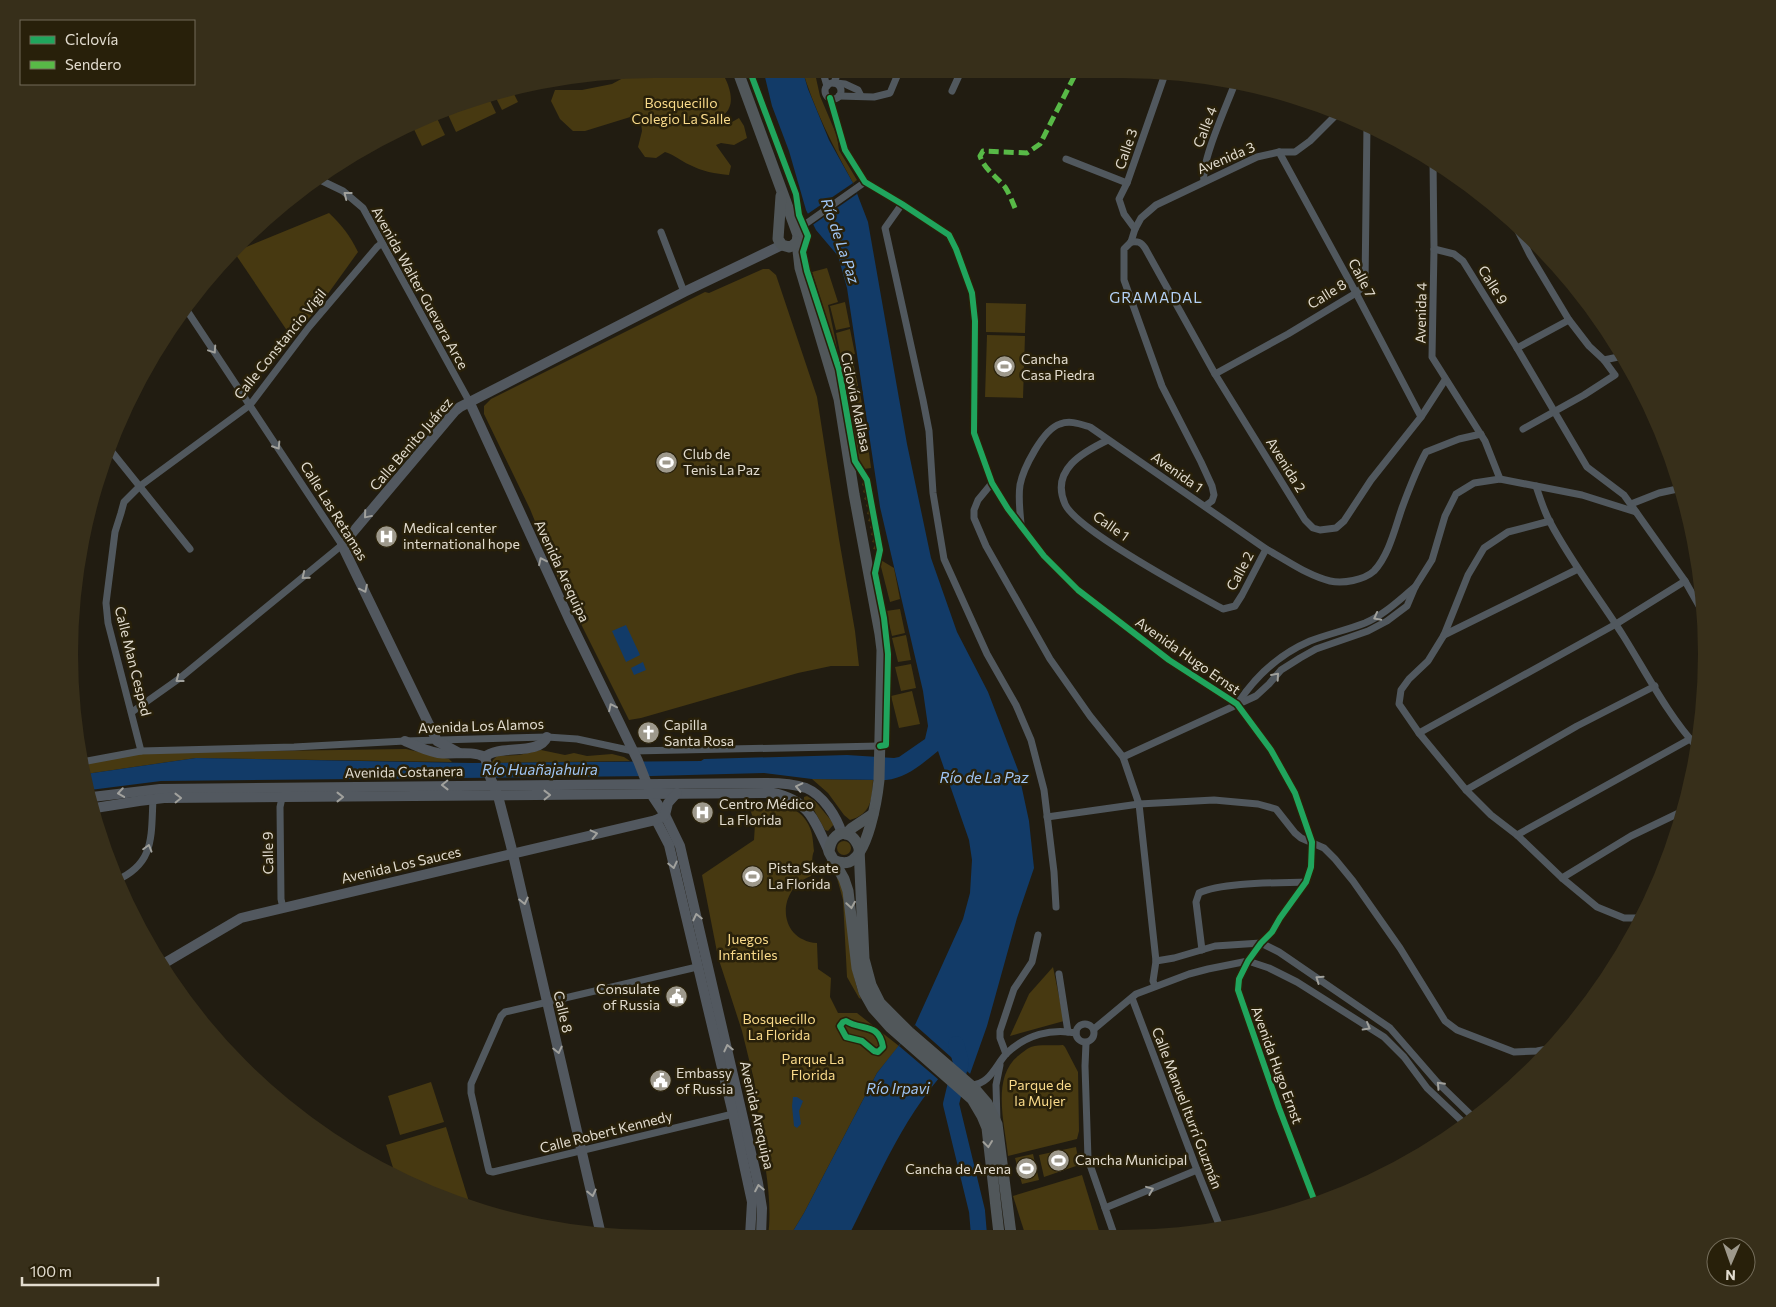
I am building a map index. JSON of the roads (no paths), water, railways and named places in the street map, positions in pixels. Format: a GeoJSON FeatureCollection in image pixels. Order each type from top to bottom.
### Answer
{"type":"FeatureCollection","features":[{"type":"Feature","properties":{"kind":"main road"},"geometry":{"type":"LineString","coordinates":[[740,78],[780,186],[800,232],[800,268],[839,399],[882,650],[880,780],[873,814],[859,853],[848,862],[842,863],[831,856]]}},
{"type":"Feature","properties":{"kind":"main road"},"geometry":{"type":"LineString","coordinates":[[780,186],[781,205],[778,239],[800,268]]}},
{"type":"Feature","properties":{"kind":"main road"},"geometry":{"type":"LineString","coordinates":[[778,233],[787,226],[800,232]]}},
{"type":"Feature","properties":{"kind":"main road"},"geometry":{"type":"LineString","coordinates":[[783,246],[792,246],[800,232]]}},
{"type":"Feature","properties":{"kind":"main road","name":"Calle Benito Juárez"},"geometry":{"type":"LineString","coordinates":[[342,545],[455,411],[469,401],[684,292],[783,246]]}},
{"type":"Feature","properties":{"kind":"main road","name":"Avenida Arequipa"},"geometry":{"type":"LineString","coordinates":[[469,401],[646,779],[660,817],[669,845],[697,967],[761,1195],[761,1230]]}},
{"type":"Feature","properties":{"kind":"main road","name":"Calle Las Retamas"},"geometry":{"type":"LineString","coordinates":[[342,545],[437,741]]}},
{"type":"Feature","properties":{"kind":"main road"},"geometry":{"type":"LineString","coordinates":[[405,741],[440,753],[479,754],[485,760],[494,752],[539,745],[547,737]]}},
{"type":"Feature","properties":{"kind":"main road"},"geometry":{"type":"LineString","coordinates":[[437,741],[459,753]]}},
{"type":"Feature","properties":{"kind":"main road","name":"Calle 8"},"geometry":{"type":"LineString","coordinates":[[485,760],[498,796],[513,853],[599,1227]]}},
{"type":"Feature","properties":{"kind":"main road","name":"Avenida Costanera"},"geometry":{"type":"LineString","coordinates":[[96,797],[160,788],[646,779],[767,783],[798,786],[808,789],[825,804],[839,823],[844,834]]}},
{"type":"Feature","properties":{"kind":"main road"},"geometry":{"type":"LineString","coordinates":[[660,817],[676,793]]}},
{"type":"Feature","properties":{"kind":"main road","name":"Avenida Costanera"},"geometry":{"type":"LineString","coordinates":[[98,807],[153,799],[773,793],[790,797],[800,803],[812,817],[831,856]]}},
{"type":"Feature","properties":{"kind":"main road"},"geometry":{"type":"LineString","coordinates":[[873,814],[844,834],[836,836],[831,841],[831,856],[848,891],[857,968],[864,992],[879,1016],[907,1036],[987,1103],[997,1124],[1010,1230]]}},
{"type":"Feature","properties":{"kind":"main road","name":"Avenida Arequipa"},"geometry":{"type":"LineString","coordinates":[[660,817],[680,846],[708,964],[738,1113],[752,1202],[750,1230]]}},
{"type":"Feature","properties":{"kind":"main road","name":"Avenida Los Sauces"},"geometry":{"type":"LineString","coordinates":[[167,961],[241,918],[660,817]]}},
{"type":"Feature","properties":{"kind":"main road"},"geometry":{"type":"LineString","coordinates":[[844,834],[852,837],[857,842],[859,853],[865,967],[870,985],[880,1002],[907,1036]]}},
{"type":"Feature","properties":{"kind":"main road"},"geometry":{"type":"LineString","coordinates":[[697,967],[708,964]]}},
{"type":"Feature","properties":{"kind":"main road"},"geometry":{"type":"LineString","coordinates":[[973,1091],[986,1128],[999,1230]]}},
{"type":"Feature","properties":{"kind":"street"},"geometry":{"type":"LineString","coordinates":[[800,232],[865,182],[845,150],[833,110],[835,97],[841,89],[832,84],[828,78]]}},
{"type":"Feature","properties":{"kind":"street"},"geometry":{"type":"LineString","coordinates":[[835,78],[825,91],[835,97],[874,97],[890,93],[896,78]]}},
{"type":"Feature","properties":{"kind":"street"},"geometry":{"type":"LineString","coordinates":[[952,91],[958,78]]}},
{"type":"Feature","properties":{"kind":"street","name":"Calle 3"},"geometry":{"type":"LineString","coordinates":[[1135,230],[1124,214],[1119,199],[1127,183],[1163,79]]}},
{"type":"Feature","properties":{"kind":"street"},"geometry":{"type":"LineString","coordinates":[[832,84],[845,84],[858,90],[861,96]]}},
{"type":"Feature","properties":{"kind":"street","name":"Calle 4"},"geometry":{"type":"LineString","coordinates":[[1204,181],[1203,175],[1206,161],[1233,89]]}},
{"type":"Feature","properties":{"kind":"street","name":"Avenida 3"},"geometry":{"type":"LineString","coordinates":[[1131,242],[1141,218],[1156,205],[1257,157],[1279,152],[1295,152],[1310,141],[1334,117]]}},
{"type":"Feature","properties":{"kind":"street","name":"Calle 8"},"geometry":{"type":"LineString","coordinates":[[1215,374],[1288,334],[1365,285],[1366,132]]}},
{"type":"Feature","properties":{"kind":"street","name":"Calle 7"},"geometry":{"type":"LineString","coordinates":[[1279,152],[1356,292],[1421,418]]}},
{"type":"Feature","properties":{"kind":"street"},"geometry":{"type":"LineString","coordinates":[[1066,158],[1127,183]]}},
{"type":"Feature","properties":{"kind":"street","name":"Avenida 4"},"geometry":{"type":"LineString","coordinates":[[1433,169],[1432,357],[1481,434],[1500,479]]}},
{"type":"Feature","properties":{"kind":"street","name":"Avenida Walter Guevara Arce"},"geometry":{"type":"LineString","coordinates":[[324,182],[343,191],[363,208],[469,401]]}},
{"type":"Feature","properties":{"kind":"street","name":"Avenida Hugo Ernst"},"geometry":{"type":"LineString","coordinates":[[865,182],[949,235],[962,263],[972,294],[975,321],[974,433],[992,483],[1021,525],[1044,556],[1078,590],[1135,635],[1237,704],[1271,750],[1296,793],[1312,842],[1311,867],[1306,882],[1272,932],[1248,961],[1240,979],[1240,997],[1313,1197]]}},
{"type":"Feature","properties":{"kind":"street"},"geometry":{"type":"LineString","coordinates":[[902,204],[885,228],[923,400],[928,431],[933,492],[944,559],[987,654],[1016,705],[1031,740],[1044,790],[1054,872],[1056,907]]}},
{"type":"Feature","properties":{"kind":"street"},"geometry":{"type":"LineString","coordinates":[[661,232],[684,292]]}},
{"type":"Feature","properties":{"kind":"street"},"geometry":{"type":"LineString","coordinates":[[1522,238],[1569,320],[1615,375],[1584,396],[1523,429]]}},
{"type":"Feature","properties":{"kind":"street","name":"Avenida 2"},"geometry":{"type":"LineString","coordinates":[[1131,242],[1141,243],[1145,248],[1215,374],[1305,520],[1313,528],[1320,530],[1336,528],[1344,521],[1371,480],[1421,418],[1445,380]]}},
{"type":"Feature","properties":{"kind":"street","name":"Avenida 1"},"geometry":{"type":"LineString","coordinates":[[1021,525],[1020,483],[1031,458],[1043,438],[1054,426],[1069,422],[1090,427],[1205,506],[1212,501],[1214,495],[1212,486],[1162,386],[1124,280],[1124,249],[1131,242]]}},
{"type":"Feature","properties":{"kind":"street","name":"Calle Constancio Vigil"},"geometry":{"type":"LineString","coordinates":[[140,486],[250,405],[309,327],[382,243]]}},
{"type":"Feature","properties":{"kind":"street","name":"Calle 9"},"geometry":{"type":"LineString","coordinates":[[1434,249],[1454,254],[1462,261],[1517,348],[1587,467],[1624,495],[1685,581],[1696,600]]}},
{"type":"Feature","properties":{"kind":"street","name":"Calle Las Retamas"},"geometry":{"type":"LineString","coordinates":[[189,314],[342,545]]}},
{"type":"Feature","properties":{"kind":"street"},"geometry":{"type":"LineString","coordinates":[[1517,348],[1569,320]]}},
{"type":"Feature","properties":{"kind":"street"},"geometry":{"type":"LineString","coordinates":[[1604,360],[1616,358]]}},
{"type":"Feature","properties":{"kind":"street"},"geometry":{"type":"LineString","coordinates":[[1266,549],[1293,566],[1332,582],[1363,578],[1373,571],[1384,554],[1411,482],[1426,452],[1459,439],[1481,434]]}},
{"type":"Feature","properties":{"kind":"street","name":"Calle 1"},"geometry":{"type":"LineString","coordinates":[[1108,440],[1090,449],[1069,465],[1062,480],[1065,505],[1094,532],[1171,581],[1223,609]]}},
{"type":"Feature","properties":{"kind":"street"},"geometry":{"type":"LineString","coordinates":[[113,454],[190,549]]}},
{"type":"Feature","properties":{"kind":"street"},"geometry":{"type":"LineString","coordinates":[[1123,757],[1256,696],[1281,670],[1300,658],[1316,649],[1368,631],[1387,621],[1407,606],[1415,587],[1432,560],[1445,516],[1456,494],[1474,483],[1500,479],[1582,495],[1636,512]]}},
{"type":"Feature","properties":{"kind":"street"},"geometry":{"type":"LineString","coordinates":[[992,483],[978,500],[974,510],[974,518],[986,546],[1050,659],[1090,716],[1123,757],[1139,804],[1156,961],[1154,984]]}},
{"type":"Feature","properties":{"kind":"street","name":"Calle Man Cesped"},"geometry":{"type":"LineString","coordinates":[[140,486],[124,502],[116,532],[106,603],[108,623],[141,751]]}},
{"type":"Feature","properties":{"kind":"street"},"geometry":{"type":"LineString","coordinates":[[1517,836],[1690,740],[1616,624],[1578,569],[1550,521],[1536,486]]}},
{"type":"Feature","properties":{"kind":"street"},"geometry":{"type":"LineString","coordinates":[[1631,504],[1659,493],[1675,490]]}},
{"type":"Feature","properties":{"kind":"street","name":"Calle 2"},"geometry":{"type":"LineString","coordinates":[[1205,506],[1266,549],[1235,606],[1223,609]]}},
{"type":"Feature","properties":{"kind":"street"},"geometry":{"type":"LineString","coordinates":[[1550,521],[1508,532],[1484,548],[1468,575],[1444,635],[1428,661],[1409,679],[1401,690],[1400,704],[1419,733],[1466,790],[1491,815],[1597,908],[1624,918],[1634,918]]}},
{"type":"Feature","properties":{"kind":"street","name":"Calle Benito Juárez"},"geometry":{"type":"LineString","coordinates":[[132,712],[180,678],[342,545]]}},
{"type":"Feature","properties":{"kind":"street"},"geometry":{"type":"LineString","coordinates":[[1444,635],[1578,569]]}},
{"type":"Feature","properties":{"kind":"street"},"geometry":{"type":"LineString","coordinates":[[1419,733],[1616,624],[1685,581]]}},
{"type":"Feature","properties":{"kind":"street"},"geometry":{"type":"LineString","coordinates":[[1237,704],[1246,690],[1278,658],[1309,642],[1365,623],[1383,614],[1415,587]]}},
{"type":"Feature","properties":{"kind":"street"},"geometry":{"type":"LineString","coordinates":[[1466,790],[1577,726],[1654,686]]}},
{"type":"Feature","properties":{"kind":"street","name":"Avenida Los Alamos"},"geometry":{"type":"LineString","coordinates":[[88,761],[141,751],[547,737],[577,739],[635,756],[880,752]]}},
{"type":"Feature","properties":{"kind":"street","name":"Calle 9"},"geometry":{"type":"LineString","coordinates":[[282,798],[280,808],[281,899],[283,908]]}},
{"type":"Feature","properties":{"kind":"street"},"geometry":{"type":"LineString","coordinates":[[122,877],[135,871],[144,858],[151,836],[153,799]]}},
{"type":"Feature","properties":{"kind":"street"},"geometry":{"type":"LineString","coordinates":[[1047,817],[1139,804],[1214,800],[1268,806],[1281,814],[1295,833],[1324,848],[1353,881],[1400,948],[1445,1021],[1457,1030],[1514,1052],[1540,1050]]}},
{"type":"Feature","properties":{"kind":"street"},"geometry":{"type":"LineString","coordinates":[[1562,878],[1631,836],[1675,815]]}},
{"type":"Feature","properties":{"kind":"street"},"geometry":{"type":"LineString","coordinates":[[1202,950],[1196,902],[1199,893],[1238,886],[1306,882]]}},
{"type":"Feature","properties":{"kind":"street"},"geometry":{"type":"LineString","coordinates":[[1006,1054],[1000,1038],[1000,1031],[1014,989],[1032,962],[1038,935]]}},
{"type":"Feature","properties":{"kind":"street"},"geometry":{"type":"LineString","coordinates":[[1156,961],[1174,958],[1215,946],[1261,943],[1279,952],[1390,1028],[1437,1082],[1469,1113]]}},
{"type":"Feature","properties":{"kind":"street"},"geometry":{"type":"LineString","coordinates":[[1094,1029],[1136,994],[1154,984],[1208,969],[1248,961],[1269,968],[1297,982],[1384,1037],[1404,1057],[1427,1088],[1461,1119]]}},
{"type":"Feature","properties":{"kind":"street"},"geometry":{"type":"LineString","coordinates":[[547,1003],[697,967]]}},
{"type":"Feature","properties":{"kind":"street"},"geometry":{"type":"LineString","coordinates":[[1059,974],[1072,1032],[1080,1041],[1086,1043]]}},
{"type":"Feature","properties":{"kind":"street","name":"Calle Manuel Iturri Guzmán"},"geometry":{"type":"LineString","coordinates":[[1132,998],[1217,1221]]}},
{"type":"Feature","properties":{"kind":"street","name":"Calle Robert Kennedy"},"geometry":{"type":"LineString","coordinates":[[547,1003],[505,1012],[501,1016],[472,1080],[471,1093],[489,1171],[493,1172],[582,1152],[738,1113]]}},
{"type":"Feature","properties":{"kind":"street"},"geometry":{"type":"LineString","coordinates":[[973,1091],[986,1080],[1006,1054],[1022,1041],[1049,1032],[1072,1032],[1083,1024],[1089,1025],[1094,1029]]}},
{"type":"Feature","properties":{"kind":"street"},"geometry":{"type":"LineString","coordinates":[[1384,1037],[1390,1028]]}},
{"type":"Feature","properties":{"kind":"street"},"geometry":{"type":"LineString","coordinates":[[1086,1043],[1094,1038],[1094,1029]]}},
{"type":"Feature","properties":{"kind":"street"},"geometry":{"type":"LineString","coordinates":[[1086,1043],[1088,1159],[1113,1230]]}},
{"type":"Feature","properties":{"kind":"street"},"geometry":{"type":"LineString","coordinates":[[997,1124],[996,1085],[1000,1063]]}},
{"type":"Feature","properties":{"kind":"street"},"geometry":{"type":"LineString","coordinates":[[1105,1208],[1197,1170]]}},
{"type":"Feature","properties":{"kind":"water","name":"Río de La Paz"},"geometry":{"type":"Polygon","coordinates":[[[765,78],[805,78],[829,140],[853,183],[868,222],[907,444],[931,558],[957,632],[988,692],[1018,770],[1029,821],[1034,868],[1017,918],[987,1026],[970,1074],[955,1061],[922,1100],[883,1166],[851,1230],[794,1230],[877,1073],[915,1025],[963,919],[970,893],[972,860],[969,840],[938,751],[908,773],[886,780],[812,779],[764,773],[652,776],[161,781],[94,789],[91,773],[196,758],[470,763],[701,761],[704,759],[847,755],[894,758],[899,757],[925,739],[928,726],[923,691],[880,507],[847,288],[838,256],[816,230],[806,210],[789,151],[772,106],[765,78]]]}},
{"type":"Feature","properties":{"kind":"water"},"geometry":{"type":"Polygon","coordinates":[[[626,625],[640,655],[626,662],[612,631],[626,625]]]}},
{"type":"Feature","properties":{"kind":"water"},"geometry":{"type":"Polygon","coordinates":[[[643,662],[646,670],[634,675],[631,668],[643,662]]]}},
{"type":"Feature","properties":{"kind":"water"},"geometry":{"type":"Polygon","coordinates":[[[793,1097],[803,1101],[799,1111],[801,1124],[797,1128],[794,1126],[793,1097]]]}},
{"type":"Feature","properties":{"kind":"waterway"},"geometry":{"type":"LineString","coordinates":[[956,1044],[961,1062],[951,1104],[977,1211],[979,1230]]}},
{"type":"Feature","properties":{"kind":"place","name":"Cancha Casa Piedra"},"geometry":{"type":"Point","coordinates":[1005,367]}},
{"type":"Feature","properties":{"kind":"place","name":"Club de Tenis La Paz"},"geometry":{"type":"Point","coordinates":[667,462]}},
{"type":"Feature","properties":{"kind":"place","name":"Medical center international hope"},"geometry":{"type":"Point","coordinates":[387,536]}},
{"type":"Feature","properties":{"kind":"place","name":"Capilla Santa Rosa"},"geometry":{"type":"Point","coordinates":[648,733]}},
{"type":"Feature","properties":{"kind":"place","name":"Centro Médico La Florida"},"geometry":{"type":"Point","coordinates":[703,812]}},
{"type":"Feature","properties":{"kind":"place","name":"Pista Skate La Florida"},"geometry":{"type":"Point","coordinates":[752,876]}},
{"type":"Feature","properties":{"kind":"place","name":"Consulate of Russia"},"geometry":{"type":"Point","coordinates":[676,997]}},
{"type":"Feature","properties":{"kind":"place","name":"Embassy of Russia"},"geometry":{"type":"Point","coordinates":[660,1081]}},
{"type":"Feature","properties":{"kind":"place","name":"Cancha Municipal"},"geometry":{"type":"Point","coordinates":[1059,1160]}},
{"type":"Feature","properties":{"kind":"place","name":"Cancha de Arena"},"geometry":{"type":"Point","coordinates":[1027,1169]}},
{"type":"Feature","properties":{"kind":"district","name":"GRAMADAL"},"geometry":{"type":"Point","coordinates":[1156,298]}},
{"type":"Feature","properties":{"kind":"park label","name":"Bosquecillo Colegio La Salle"},"geometry":{"type":"Point","coordinates":[681,112]}},
{"type":"Feature","properties":{"kind":"park label","name":"Juegos Infantiles"},"geometry":{"type":"Point","coordinates":[748,948]}},
{"type":"Feature","properties":{"kind":"park label","name":"Bosquecillo La Florida"},"geometry":{"type":"Point","coordinates":[779,1028]}},
{"type":"Feature","properties":{"kind":"park label","name":"Parque La Florida"},"geometry":{"type":"Point","coordinates":[813,1068]}},
{"type":"Feature","properties":{"kind":"park label","name":"Parque de la Mujer"},"geometry":{"type":"Point","coordinates":[1040,1094]}},
{"type":"Feature","properties":{"kind":"water label","name":"Río Huañajahuira"},"geometry":{"type":"Point","coordinates":[540,770]}},
{"type":"Feature","properties":{"kind":"water label","name":"Río Irpavi"},"geometry":{"type":"Point","coordinates":[898,1089]}}]}
